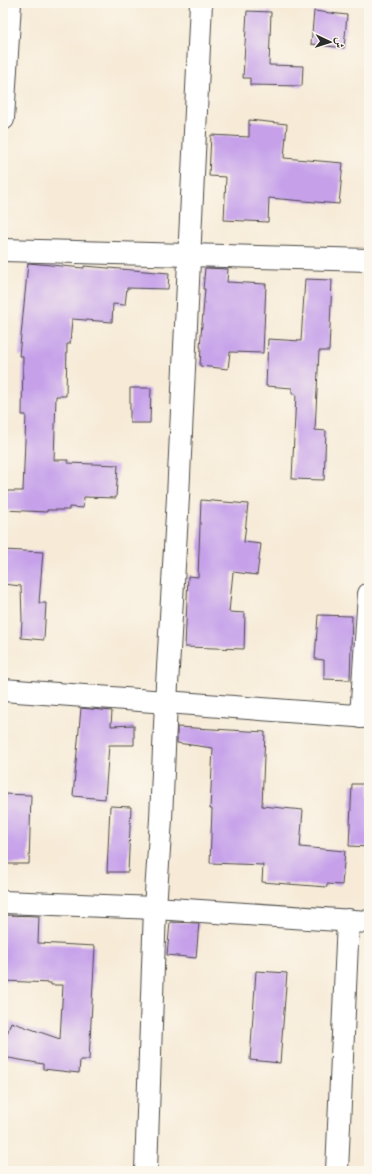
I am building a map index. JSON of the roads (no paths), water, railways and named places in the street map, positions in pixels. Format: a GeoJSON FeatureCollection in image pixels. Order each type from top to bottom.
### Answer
{"type":"FeatureCollection","features":[{"type":"Feature","properties":{"kind":"street"},"geometry":{"type":"LineString","coordinates":[[3,120],[10,3]]}},
{"type":"Feature","properties":{"kind":"street"},"geometry":{"type":"LineString","coordinates":[[146,1171],[155,908],[178,504],[201,3]]}},
{"type":"Feature","properties":{"kind":"street"},"geometry":{"type":"LineString","coordinates":[[3,250],[369,260]]}},
{"type":"Feature","properties":{"kind":"street"},"geometry":{"type":"LineString","coordinates":[[3,690],[365,717],[369,594]]}},
{"type":"Feature","properties":{"kind":"street"},"geometry":{"type":"LineString","coordinates":[[3,902],[155,908],[359,921],[337,1171]]}}]}
